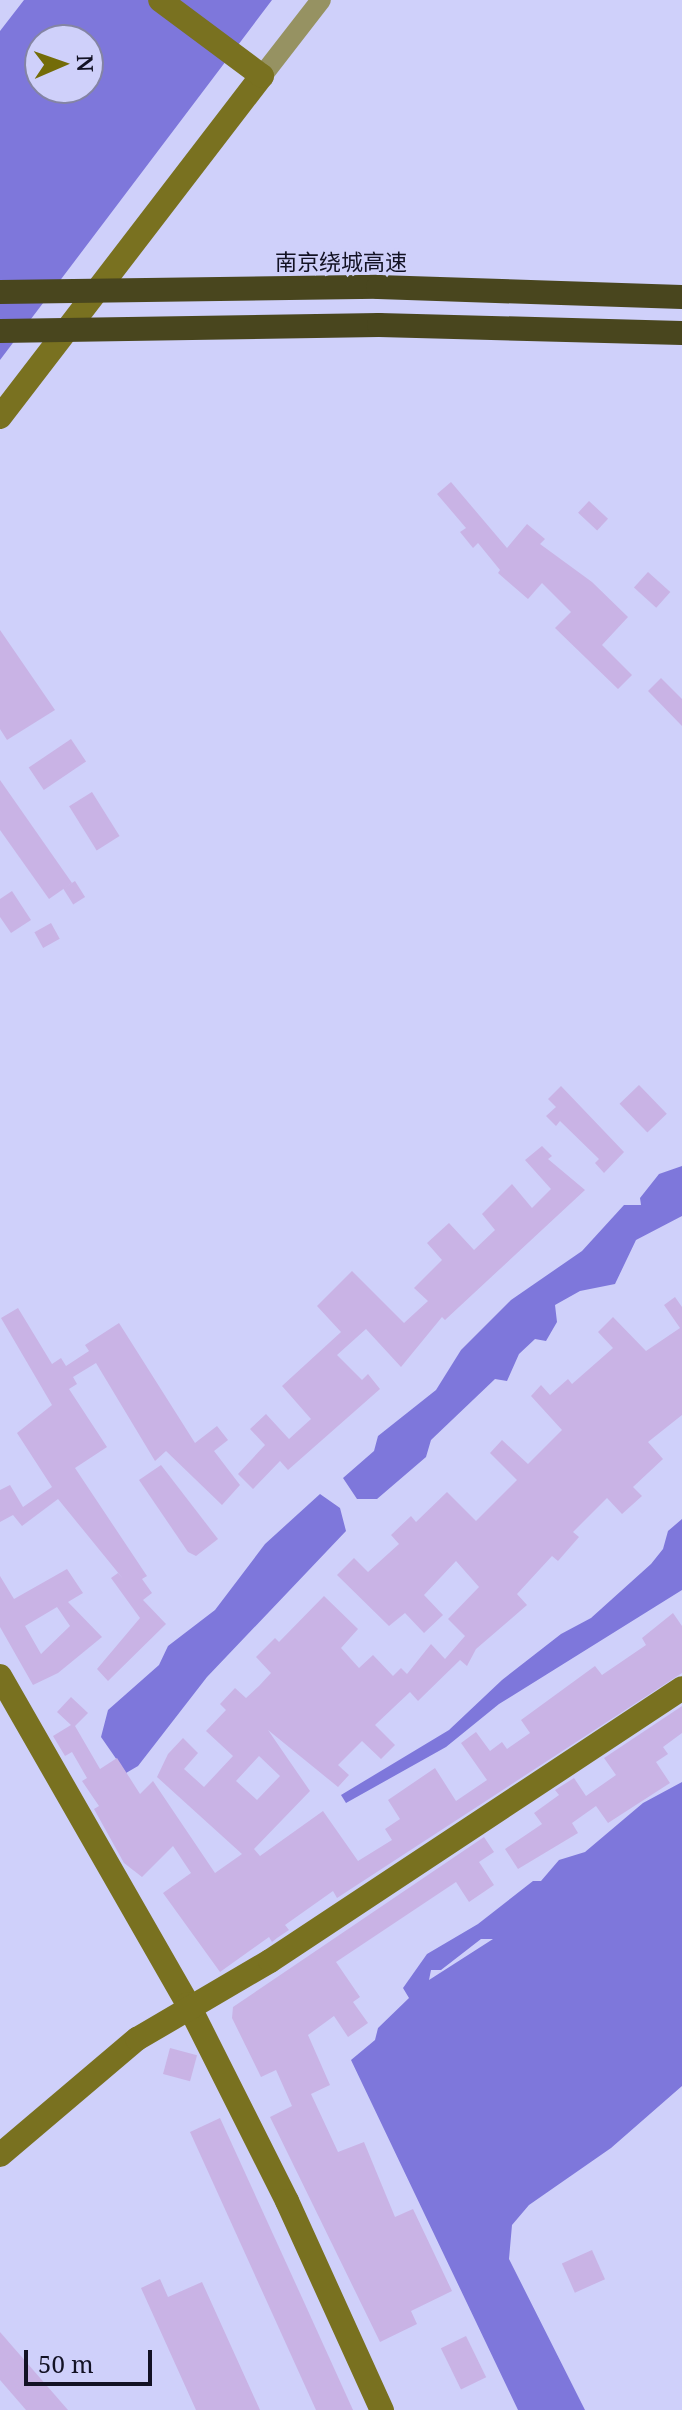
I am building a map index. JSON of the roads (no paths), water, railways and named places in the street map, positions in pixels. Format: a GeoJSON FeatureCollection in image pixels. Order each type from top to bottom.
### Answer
{"type":"FeatureCollection","features":[{"type":"Feature","properties":{"kind":"highway","name":"南京绕城高速"},"geometry":{"type":"LineString","coordinates":[[0,292],[378,287],[682,297]]}},
{"type":"Feature","properties":{"kind":"highway"},"geometry":{"type":"LineString","coordinates":[[0,331],[379,325],[682,333]]}},
{"type":"Feature","properties":{"kind":"main road"},"geometry":{"type":"LineString","coordinates":[[0,417],[255,72],[160,0]]}},
{"type":"Feature","properties":{"kind":"main road"},"geometry":{"type":"LineString","coordinates":[[0,1676],[188,2004],[287,2201],[382,2410]]}},
{"type":"Feature","properties":{"kind":"main road"},"geometry":{"type":"LineString","coordinates":[[0,2155],[137,2039],[188,2004],[270,1961],[682,1688]]}},
{"type":"Feature","properties":{"kind":"street"},"geometry":{"type":"LineString","coordinates":[[255,72],[321,0]]}}]}
